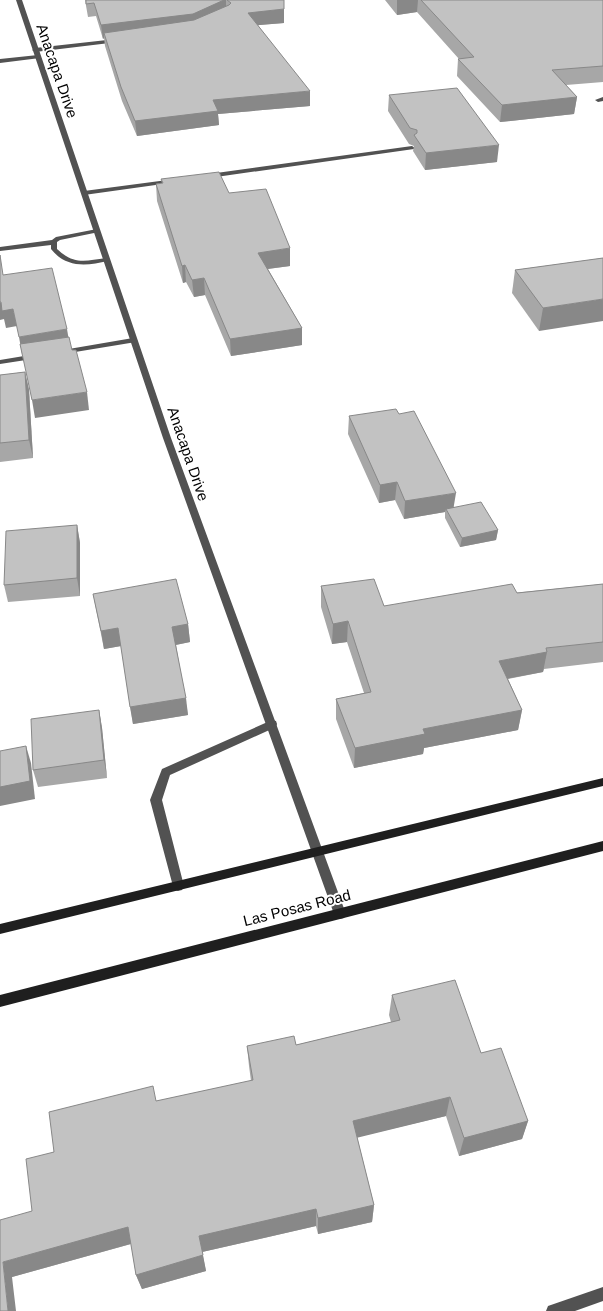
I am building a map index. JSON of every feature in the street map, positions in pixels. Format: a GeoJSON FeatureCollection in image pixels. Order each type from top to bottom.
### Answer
{"type":"FeatureCollection","features":[{"type":"Feature","properties":{"kind":"main road"},"geometry":{"type":"LineString","coordinates":[[0,929],[319,853],[603,782]]}},
{"type":"Feature","properties":{"kind":"main road","name":"Las Posas Road"},"geometry":{"type":"LineString","coordinates":[[0,1001],[603,846]]}},
{"type":"Feature","properties":{"kind":"street","name":"Anacapa Drive"},"geometry":{"type":"LineString","coordinates":[[19,0],[133,340],[340,914]]}},
{"type":"Feature","properties":{"kind":"street"},"geometry":{"type":"LineString","coordinates":[[0,61],[37,53],[125,40]]}},
{"type":"Feature","properties":{"kind":"street"},"geometry":{"type":"LineString","coordinates":[[204,176],[412,148]]}},
{"type":"Feature","properties":{"kind":"street"},"geometry":{"type":"LineString","coordinates":[[84,193],[185,179]]}},
{"type":"Feature","properties":{"kind":"street"},"geometry":{"type":"LineString","coordinates":[[0,249],[54,242],[63,237],[97,231]]}},
{"type":"Feature","properties":{"kind":"street"},"geometry":{"type":"LineString","coordinates":[[54,242],[54,249],[62,259],[70,262],[106,260]]}},
{"type":"Feature","properties":{"kind":"street"},"geometry":{"type":"LineString","coordinates":[[58,353],[133,340]]}},
{"type":"Feature","properties":{"kind":"street"},"geometry":{"type":"LineString","coordinates":[[0,362],[48,354]]}},
{"type":"Feature","properties":{"kind":"street"},"geometry":{"type":"LineString","coordinates":[[178,886],[156,800],[166,772],[272,724]]}},
{"type":"Feature","properties":{"kind":"street"},"geometry":{"type":"LineString","coordinates":[[553,1311],[603,1294]]}},
{"type":"Feature","properties":{"kind":"building"},"geometry":{"type":"Polygon","coordinates":[[[86,0],[224,0],[193,14],[101,25],[94,3],[86,4],[86,0]]]}},
{"type":"Feature","properties":{"kind":"building"},"geometry":{"type":"Polygon","coordinates":[[[227,0],[284,0],[284,9],[248,13],[310,91],[213,100],[218,111],[135,121],[121,87],[104,33],[194,20],[229,5],[231,3],[227,0]]]}},
{"type":"Feature","properties":{"kind":"building"},"geometry":{"type":"Polygon","coordinates":[[[421,0],[603,0],[603,66],[552,70],[577,97],[502,105],[458,59],[474,57],[421,0]]]}},
{"type":"Feature","properties":{"kind":"building"},"geometry":{"type":"Polygon","coordinates":[[[457,88],[499,145],[426,153],[414,135],[417,133],[417,130],[410,128],[389,95],[457,88]]]}},
{"type":"Feature","properties":{"kind":"building"},"geometry":{"type":"Polygon","coordinates":[[[219,172],[229,193],[266,189],[290,248],[258,253],[302,328],[230,339],[204,278],[192,280],[185,265],[182,266],[156,184],[163,183],[161,179],[219,172]]]}},
{"type":"Feature","properties":{"kind":"building"},"geometry":{"type":"Polygon","coordinates":[[[0,255],[3,275],[52,268],[67,329],[19,337],[13,309],[2,311],[0,302],[0,255]]]}},
{"type":"Feature","properties":{"kind":"building"},"geometry":{"type":"Polygon","coordinates":[[[603,258],[603,299],[543,308],[515,270],[603,258]]]}},
{"type":"Feature","properties":{"kind":"building"},"geometry":{"type":"Polygon","coordinates":[[[69,337],[72,350],[76,350],[87,392],[32,400],[20,344],[69,337]]]}},
{"type":"Feature","properties":{"kind":"building"},"geometry":{"type":"Polygon","coordinates":[[[25,372],[29,440],[0,443],[0,375],[25,372]]]}},
{"type":"Feature","properties":{"kind":"building"},"geometry":{"type":"Polygon","coordinates":[[[396,409],[399,414],[414,411],[456,493],[405,501],[397,482],[380,485],[349,416],[396,409]]]}},
{"type":"Feature","properties":{"kind":"building"},"geometry":{"type":"Polygon","coordinates":[[[481,502],[498,530],[462,538],[446,509],[481,502]]]}},
{"type":"Feature","properties":{"kind":"building"},"geometry":{"type":"Polygon","coordinates":[[[77,525],[77,578],[4,585],[6,531],[77,525]]]}},
{"type":"Feature","properties":{"kind":"building"},"geometry":{"type":"Polygon","coordinates":[[[176,579],[188,624],[172,627],[186,698],[130,707],[118,628],[101,631],[93,594],[176,579]]]}},
{"type":"Feature","properties":{"kind":"building"},"geometry":{"type":"Polygon","coordinates":[[[374,579],[384,606],[512,584],[517,593],[603,584],[603,642],[546,648],[547,652],[499,661],[522,710],[423,729],[425,734],[355,748],[336,699],[371,692],[348,621],[333,624],[321,586],[374,579]]]}},
{"type":"Feature","properties":{"kind":"building"},"geometry":{"type":"Polygon","coordinates":[[[99,710],[104,760],[33,770],[31,719],[99,710]]]}},
{"type":"Feature","properties":{"kind":"building"},"geometry":{"type":"Polygon","coordinates":[[[26,746],[30,781],[0,787],[0,751],[26,746]]]}},
{"type":"Feature","properties":{"kind":"building"},"geometry":{"type":"Polygon","coordinates":[[[455,980],[481,1053],[501,1048],[528,1121],[464,1138],[450,1097],[353,1121],[374,1205],[318,1218],[316,1209],[199,1236],[203,1255],[136,1275],[128,1227],[3,1262],[8,1311],[0,1311],[0,1220],[32,1211],[26,1159],[54,1152],[49,1112],[153,1086],[156,1101],[253,1080],[247,1046],[294,1036],[296,1045],[400,1020],[392,995],[455,980]]]}}]}
